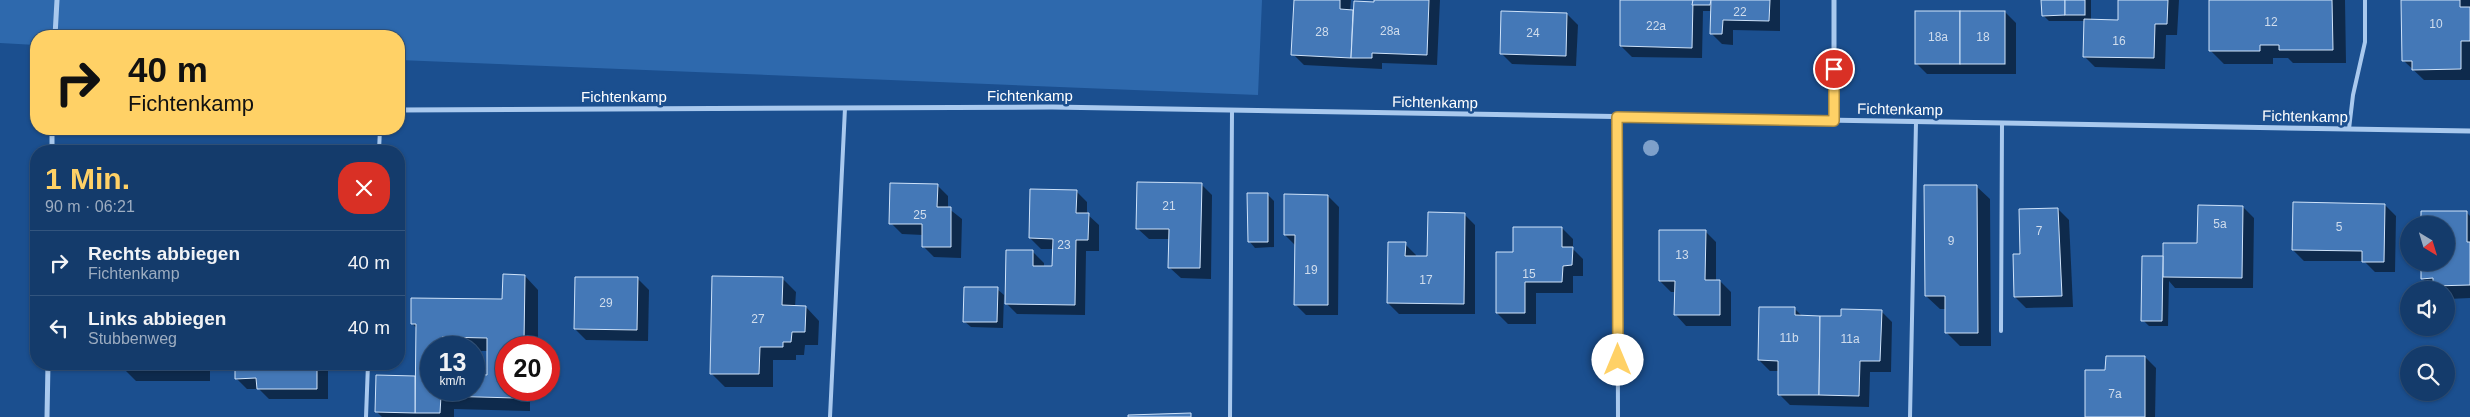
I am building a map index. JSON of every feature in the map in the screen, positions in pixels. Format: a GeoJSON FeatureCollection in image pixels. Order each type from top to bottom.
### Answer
{"type":"FeatureCollection","features":[{"type":"Feature","properties":{"kind":"street"},"geometry":{"type":"LineString","coordinates":[[55,30],[57,0]]}},
{"type":"Feature","properties":{"kind":"street"},"geometry":{"type":"LineString","coordinates":[[1834,0],[1834,121]]}},
{"type":"Feature","properties":{"kind":"street","name":"Fichtenkamp"},"geometry":{"type":"LineString","coordinates":[[405,110],[1052,107],[1232,112],[2470,131]]}},
{"type":"Feature","properties":{"kind":"street"},"geometry":{"type":"LineString","coordinates":[[47,417],[48,370]]}},
{"type":"Feature","properties":{"kind":"lane"},"geometry":{"type":"LineString","coordinates":[[2349,129],[2353,95],[2365,42],[2365,0]]}},
{"type":"Feature","properties":{"kind":"lane"},"geometry":{"type":"LineString","coordinates":[[830,417],[845,108]]}},
{"type":"Feature","properties":{"kind":"lane"},"geometry":{"type":"LineString","coordinates":[[1230,417],[1232,112]]}},
{"type":"Feature","properties":{"kind":"lane"},"geometry":{"type":"LineString","coordinates":[[1617,117],[1618,417]]}},
{"type":"Feature","properties":{"kind":"lane"},"geometry":{"type":"LineString","coordinates":[[1910,417],[1916,122]]}},
{"type":"Feature","properties":{"kind":"lane"},"geometry":{"type":"LineString","coordinates":[[2001,331],[2002,123]]}},
{"type":"Feature","properties":{"kind":"lane"},"geometry":{"type":"LineString","coordinates":[[366,417],[368,370]]}},
{"type":"Feature","properties":{"kind":"shaded area"},"geometry":{"type":"Polygon","coordinates":[[[0,0],[1262,0],[1258,95],[405,60],[405,30],[30,30],[30,45],[0,43],[0,0]]]}},
{"type":"Feature","properties":{"kind":"building"},"geometry":{"type":"Polygon","coordinates":[[[1294,0],[1340,0],[1340,9],[1353,10],[1351,58],[1291,55],[1294,0]]]}},
{"type":"Feature","properties":{"kind":"building"},"geometry":{"type":"Polygon","coordinates":[[[1374,0],[1429,0],[1427,55],[1372,53],[1372,58],[1351,58],[1354,1],[1374,2],[1374,0]]]}},
{"type":"Feature","properties":{"kind":"building"},"geometry":{"type":"Polygon","coordinates":[[[1620,0],[1693,0],[1692,48],[1620,46],[1620,0]]]}},
{"type":"Feature","properties":{"kind":"building"},"geometry":{"type":"Polygon","coordinates":[[[1693,0],[1711,0],[1710,5],[1692,5],[1693,0]]]}},
{"type":"Feature","properties":{"kind":"building"},"geometry":{"type":"Polygon","coordinates":[[[1711,0],[1770,0],[1769,21],[1723,20],[1722,34],[1710,34],[1711,0]]]}},
{"type":"Feature","properties":{"kind":"building"},"geometry":{"type":"Polygon","coordinates":[[[2041,0],[2065,0],[2065,15],[2042,16],[2041,0]]]}},
{"type":"Feature","properties":{"kind":"building"},"geometry":{"type":"Polygon","coordinates":[[[2065,0],[2085,0],[2085,15],[2065,15],[2065,0]]]}},
{"type":"Feature","properties":{"kind":"building"},"geometry":{"type":"Polygon","coordinates":[[[2118,0],[2168,0],[2167,24],[2155,24],[2154,58],[2083,57],[2084,19],[2118,20],[2118,0]]]}},
{"type":"Feature","properties":{"kind":"building"},"geometry":{"type":"Polygon","coordinates":[[[2209,0],[2332,0],[2333,50],[2279,50],[2279,45],[2260,45],[2260,51],[2209,51],[2209,0]]]}},
{"type":"Feature","properties":{"kind":"building"},"geometry":{"type":"Polygon","coordinates":[[[2401,0],[2460,0],[2460,7],[2470,7],[2470,41],[2461,41],[2461,69],[2412,70],[2412,61],[2402,61],[2401,0]]]}},
{"type":"Feature","properties":{"kind":"building"},"geometry":{"type":"Polygon","coordinates":[[[1501,11],[1567,13],[1566,56],[1500,54],[1501,11]]]}},
{"type":"Feature","properties":{"kind":"building"},"geometry":{"type":"Polygon","coordinates":[[[1915,11],[1960,11],[1960,64],[1915,64],[1915,11]]]}},
{"type":"Feature","properties":{"kind":"building"},"geometry":{"type":"Polygon","coordinates":[[[1960,11],[2005,11],[2005,64],[1960,64],[1960,11]]]}},
{"type":"Feature","properties":{"kind":"building"},"geometry":{"type":"Polygon","coordinates":[[[1137,182],[1202,183],[1200,268],[1168,268],[1169,229],[1136,229],[1137,182]]]}},
{"type":"Feature","properties":{"kind":"building"},"geometry":{"type":"Polygon","coordinates":[[[890,183],[938,184],[937,207],[951,207],[951,247],[922,247],[922,224],[889,224],[890,183]]]}},
{"type":"Feature","properties":{"kind":"building"},"geometry":{"type":"Polygon","coordinates":[[[1924,185],[1977,185],[1978,333],[1945,333],[1945,296],[1925,296],[1924,185]]]}},
{"type":"Feature","properties":{"kind":"building"},"geometry":{"type":"Polygon","coordinates":[[[1030,189],[1077,190],[1076,213],[1089,213],[1088,240],[1076,240],[1075,305],[1005,304],[1006,250],[1033,250],[1033,266],[1052,266],[1053,239],[1029,238],[1030,189]]]}},
{"type":"Feature","properties":{"kind":"building"},"geometry":{"type":"Polygon","coordinates":[[[1247,193],[1268,193],[1268,242],[1248,242],[1247,193]]]}},
{"type":"Feature","properties":{"kind":"building"},"geometry":{"type":"Polygon","coordinates":[[[1284,194],[1328,195],[1328,305],[1294,305],[1295,235],[1284,235],[1284,194]]]}},
{"type":"Feature","properties":{"kind":"building"},"geometry":{"type":"Polygon","coordinates":[[[2293,202],[2385,204],[2384,262],[2362,262],[2362,251],[2292,250],[2293,202]]]}},
{"type":"Feature","properties":{"kind":"building"},"geometry":{"type":"Polygon","coordinates":[[[2198,205],[2243,206],[2242,278],[2163,277],[2163,243],[2197,243],[2198,205]]]}},
{"type":"Feature","properties":{"kind":"building"},"geometry":{"type":"Polygon","coordinates":[[[2058,208],[2062,296],[2014,297],[2013,254],[2020,254],[2019,209],[2058,208]]]}},
{"type":"Feature","properties":{"kind":"building"},"geometry":{"type":"Polygon","coordinates":[[[2421,211],[2467,211],[2467,242],[2470,242],[2470,285],[2455,285],[2455,281],[2433,281],[2433,278],[2421,279],[2421,271],[2455,271],[2455,216],[2421,216],[2421,211]]]}},
{"type":"Feature","properties":{"kind":"building"},"geometry":{"type":"Polygon","coordinates":[[[1428,212],[1465,213],[1464,304],[1387,303],[1388,242],[1406,242],[1405,256],[1427,256],[1428,212]]]}},
{"type":"Feature","properties":{"kind":"building"},"geometry":{"type":"Polygon","coordinates":[[[1513,227],[1562,227],[1562,247],[1573,247],[1572,265],[1563,266],[1562,282],[1525,282],[1525,313],[1496,313],[1496,252],[1513,252],[1513,227]]]}},
{"type":"Feature","properties":{"kind":"building"},"geometry":{"type":"Polygon","coordinates":[[[1659,230],[1706,230],[1705,280],[1720,280],[1720,315],[1674,315],[1675,281],[1659,281],[1659,230]]]}},
{"type":"Feature","properties":{"kind":"building"},"geometry":{"type":"Polygon","coordinates":[[[2142,256],[2163,256],[2162,321],[2141,321],[2142,256]]]}},
{"type":"Feature","properties":{"kind":"building"},"geometry":{"type":"Polygon","coordinates":[[[503,274],[525,275],[524,336],[495,336],[495,397],[485,397],[487,338],[485,336],[420,336],[420,401],[441,401],[440,413],[415,413],[416,324],[411,324],[411,298],[502,299],[503,274]]]}},
{"type":"Feature","properties":{"kind":"building"},"geometry":{"type":"Polygon","coordinates":[[[712,276],[783,277],[782,305],[806,306],[805,332],[792,332],[791,342],[783,342],[783,347],[760,347],[759,374],[710,374],[712,276]]]}},
{"type":"Feature","properties":{"kind":"building"},"geometry":{"type":"Polygon","coordinates":[[[575,277],[638,277],[637,330],[574,329],[575,277]]]}},
{"type":"Feature","properties":{"kind":"building"},"geometry":{"type":"Polygon","coordinates":[[[964,287],[998,287],[997,322],[963,322],[964,287]]]}},
{"type":"Feature","properties":{"kind":"building"},"geometry":{"type":"Polygon","coordinates":[[[1759,307],[1795,307],[1795,315],[1820,316],[1819,395],[1778,395],[1778,361],[1758,360],[1759,307]]]}},
{"type":"Feature","properties":{"kind":"building"},"geometry":{"type":"Polygon","coordinates":[[[1841,309],[1882,310],[1880,361],[1860,361],[1859,396],[1819,395],[1820,316],[1841,316],[1841,309]]]}},
{"type":"Feature","properties":{"kind":"building"},"geometry":{"type":"Polygon","coordinates":[[[2106,356],[2145,356],[2145,417],[2085,417],[2085,370],[2105,370],[2106,356]]]}},
{"type":"Feature","properties":{"kind":"building"},"geometry":{"type":"Polygon","coordinates":[[[235,370],[317,370],[317,389],[257,389],[256,378],[235,379],[235,370]]]}},
{"type":"Feature","properties":{"kind":"building"},"geometry":{"type":"Polygon","coordinates":[[[376,375],[415,376],[415,413],[375,412],[376,375]]]}},
{"type":"Feature","properties":{"kind":"building"},"geometry":{"type":"Polygon","coordinates":[[[1191,413],[1191,417],[1128,417],[1128,415],[1191,413]]]}},
{"type":"Feature","properties":{"kind":"route"},"geometry":{"type":"LineString","coordinates":[[1618,360],[1617,117],[1834,121],[1834,69]]}}]}
